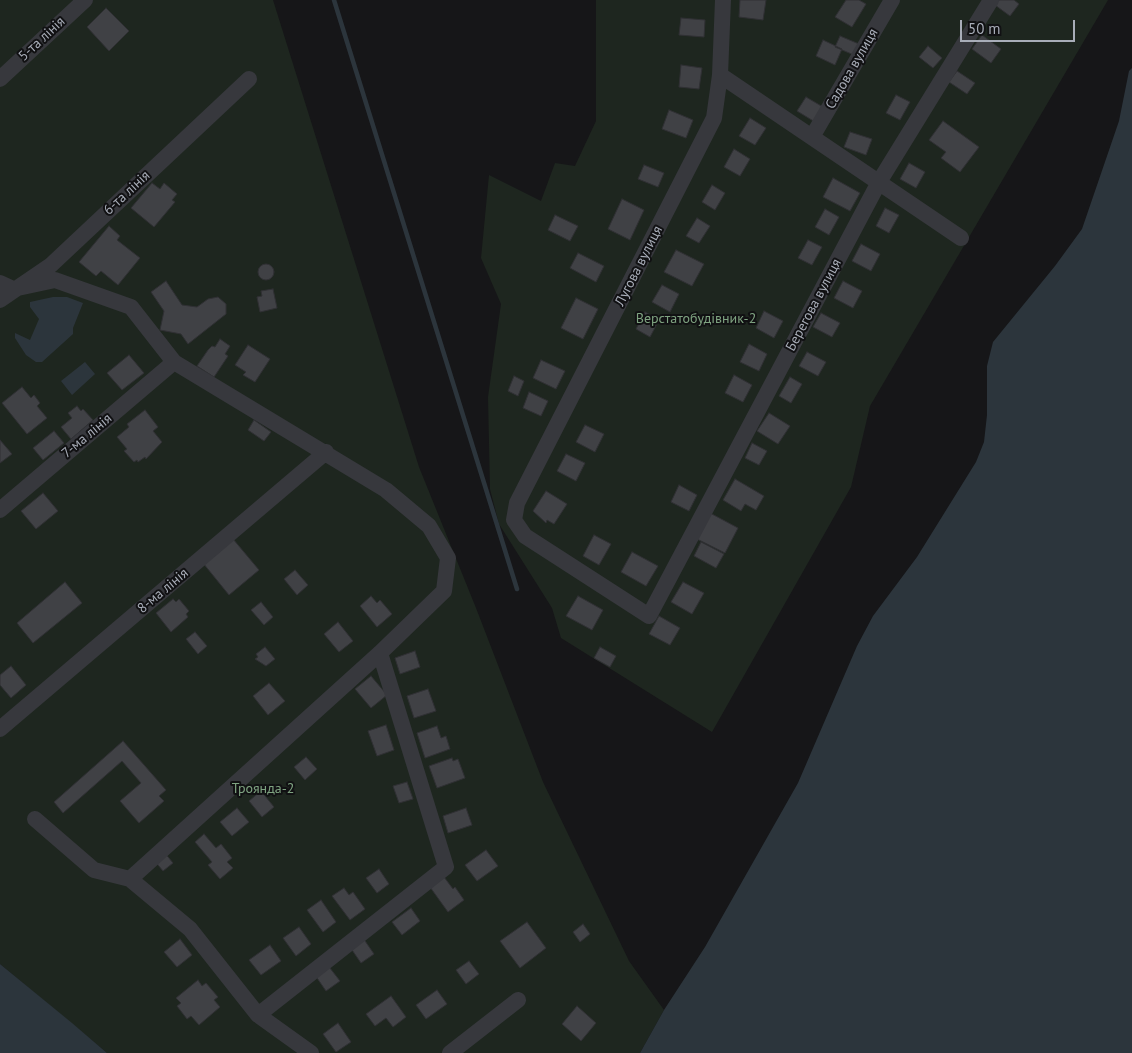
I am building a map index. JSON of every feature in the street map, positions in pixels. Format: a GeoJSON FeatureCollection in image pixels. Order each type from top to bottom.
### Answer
{"type":"FeatureCollection","features":[{"type":"Feature","properties":{"kind":"street","name":"5-та лінія"},"geometry":{"type":"LineString","coordinates":[[0,79],[85,0]]}},
{"type":"Feature","properties":{"kind":"street","name":"Лугова вулиця"},"geometry":{"type":"LineString","coordinates":[[649,616],[525,536],[514,520],[517,503],[714,118],[720,75],[724,0]]}},
{"type":"Feature","properties":{"kind":"street","name":"Садова вулиця"},"geometry":{"type":"LineString","coordinates":[[812,137],[892,0]]}},
{"type":"Feature","properties":{"kind":"street","name":"Берегова вулиця"},"geometry":{"type":"LineString","coordinates":[[649,616],[879,182],[991,0]]}},
{"type":"Feature","properties":{"kind":"street"},"geometry":{"type":"LineString","coordinates":[[720,75],[961,238]]}},
{"type":"Feature","properties":{"kind":"street","name":"6-та лінія"},"geometry":{"type":"LineString","coordinates":[[0,300],[6,286],[51,266],[249,79]]}},
{"type":"Feature","properties":{"kind":"street"},"geometry":{"type":"LineString","coordinates":[[6,286],[55,280],[130,307],[174,362],[326,452],[386,490],[429,526],[448,558],[444,591],[380,653],[130,879]]}},
{"type":"Feature","properties":{"kind":"street","name":"7-ма лінія"},"geometry":{"type":"LineString","coordinates":[[0,510],[174,362]]}},
{"type":"Feature","properties":{"kind":"street","name":"8-ма лінія"},"geometry":{"type":"LineString","coordinates":[[0,729],[326,452]]}},
{"type":"Feature","properties":{"kind":"street"},"geometry":{"type":"LineString","coordinates":[[258,1015],[446,867],[380,653]]}},
{"type":"Feature","properties":{"kind":"street"},"geometry":{"type":"LineString","coordinates":[[35,819],[94,870],[130,879],[190,929],[258,1015],[310,1053]]}},
{"type":"Feature","properties":{"kind":"street"},"geometry":{"type":"LineString","coordinates":[[450,1053],[518,1000]]}},
{"type":"Feature","properties":{"kind":"green space","name":"Троянда-2"},"geometry":{"type":"Polygon","coordinates":[[[0,0],[273,0],[419,467],[543,782],[629,961],[664,1010],[640,1053],[107,1053],[0,964],[0,0]]]}},
{"type":"Feature","properties":{"kind":"green space","name":"Верстатобудівник-2"},"geometry":{"type":"Polygon","coordinates":[[[596,0],[1108,0],[870,406],[851,487],[712,732],[561,638],[552,608],[499,524],[490,489],[488,397],[501,304],[481,258],[489,175],[541,201],[555,163],[575,166],[596,121],[596,0]]]}},
{"type":"Feature","properties":{"kind":"shaded area"},"geometry":{"type":"Polygon","coordinates":[[[1132,68],[1132,1053],[640,1053],[664,1010],[705,947],[798,783],[857,646],[873,616],[917,557],[976,462],[984,442],[987,415],[987,366],[993,342],[1055,266],[1082,229],[1119,121],[1129,71],[1132,68]]]}},
{"type":"Feature","properties":{"kind":"shaded area"},"geometry":{"type":"Polygon","coordinates":[[[53,297],[67,297],[83,303],[73,328],[73,334],[42,362],[36,362],[26,355],[15,338],[15,333],[30,340],[39,319],[30,307],[30,302],[53,297]]]}},
{"type":"Feature","properties":{"kind":"shaded area"},"geometry":{"type":"Polygon","coordinates":[[[85,362],[95,374],[72,395],[61,381],[85,362]]]}},
{"type":"Feature","properties":{"kind":"shaded area"},"geometry":{"type":"Polygon","coordinates":[[[0,964],[72,1023],[107,1053],[0,1053],[0,964]]]}},
{"type":"Feature","properties":{"kind":"building"},"geometry":{"type":"Polygon","coordinates":[[[740,0],[766,0],[763,20],[739,17],[740,0]]]}},
{"type":"Feature","properties":{"kind":"building"},"geometry":{"type":"Polygon","coordinates":[[[846,0],[859,0],[866,4],[852,27],[835,17],[846,0]]]}},
{"type":"Feature","properties":{"kind":"building"},"geometry":{"type":"Polygon","coordinates":[[[999,0],[1014,0],[1019,4],[1010,16],[995,5],[999,0]]]}},
{"type":"Feature","properties":{"kind":"building"},"geometry":{"type":"Polygon","coordinates":[[[106,8],[129,31],[109,51],[87,27],[106,8]]]}},
{"type":"Feature","properties":{"kind":"building"},"geometry":{"type":"Polygon","coordinates":[[[681,18],[705,20],[704,37],[679,35],[681,18]]]}},
{"type":"Feature","properties":{"kind":"building"},"geometry":{"type":"Polygon","coordinates":[[[982,35],[1001,49],[991,63],[972,49],[982,35]]]}},
{"type":"Feature","properties":{"kind":"building"},"geometry":{"type":"Polygon","coordinates":[[[840,36],[859,44],[854,55],[835,47],[840,36]]]}},
{"type":"Feature","properties":{"kind":"building"},"geometry":{"type":"Polygon","coordinates":[[[823,40],[842,49],[835,65],[816,56],[823,40]]]}},
{"type":"Feature","properties":{"kind":"building"},"geometry":{"type":"Polygon","coordinates":[[[928,46],[942,58],[933,68],[919,57],[928,46]]]}},
{"type":"Feature","properties":{"kind":"building"},"geometry":{"type":"Polygon","coordinates":[[[681,65],[702,68],[699,89],[679,87],[681,65]]]}},
{"type":"Feature","properties":{"kind":"building"},"geometry":{"type":"Polygon","coordinates":[[[957,71],[975,83],[967,94],[949,82],[957,71]]]}},
{"type":"Feature","properties":{"kind":"building"},"geometry":{"type":"Polygon","coordinates":[[[896,95],[910,102],[900,120],[886,113],[896,95]]]}},
{"type":"Feature","properties":{"kind":"building"},"geometry":{"type":"Polygon","coordinates":[[[806,97],[823,107],[815,122],[797,111],[806,97]]]}},
{"type":"Feature","properties":{"kind":"building"},"geometry":{"type":"Polygon","coordinates":[[[669,110],[693,120],[686,138],[662,129],[669,110]]]}},
{"type":"Feature","properties":{"kind":"building"},"geometry":{"type":"Polygon","coordinates":[[[750,118],[766,128],[755,145],[739,136],[750,118]]]}},
{"type":"Feature","properties":{"kind":"building"},"geometry":{"type":"Polygon","coordinates":[[[943,121],[979,147],[960,172],[941,158],[946,152],[929,140],[943,121]]]}},
{"type":"Feature","properties":{"kind":"building"},"geometry":{"type":"Polygon","coordinates":[[[850,132],[872,139],[866,155],[844,147],[850,132]]]}},
{"type":"Feature","properties":{"kind":"building"},"geometry":{"type":"Polygon","coordinates":[[[734,149],[750,159],[740,176],[724,167],[734,149]]]}},
{"type":"Feature","properties":{"kind":"building"},"geometry":{"type":"Polygon","coordinates":[[[909,163],[925,172],[916,188],[900,179],[909,163]]]}},
{"type":"Feature","properties":{"kind":"building"},"geometry":{"type":"Polygon","coordinates":[[[644,165],[664,173],[658,187],[638,179],[644,165]]]}},
{"type":"Feature","properties":{"kind":"building"},"geometry":{"type":"Polygon","coordinates":[[[833,178],[860,193],[850,211],[823,197],[833,178]]]}},
{"type":"Feature","properties":{"kind":"building"},"geometry":{"type":"Polygon","coordinates":[[[152,183],[160,189],[164,183],[177,194],[172,200],[175,202],[154,227],[131,208],[152,183]]]}},
{"type":"Feature","properties":{"kind":"building"},"geometry":{"type":"Polygon","coordinates":[[[712,185],[725,193],[715,210],[702,202],[712,185]]]}},
{"type":"Feature","properties":{"kind":"building"},"geometry":{"type":"Polygon","coordinates":[[[622,199],[644,210],[630,240],[608,229],[622,199]]]}},
{"type":"Feature","properties":{"kind":"building"},"geometry":{"type":"Polygon","coordinates":[[[885,208],[899,215],[889,233],[876,226],[885,208]]]}},
{"type":"Feature","properties":{"kind":"building"},"geometry":{"type":"Polygon","coordinates":[[[825,209],[839,217],[829,235],[815,227],[825,209]]]}},
{"type":"Feature","properties":{"kind":"building"},"geometry":{"type":"Polygon","coordinates":[[[555,215],[578,226],[570,241],[548,230],[555,215]]]}},
{"type":"Feature","properties":{"kind":"building"},"geometry":{"type":"Polygon","coordinates":[[[697,218],[710,226],[699,243],[686,236],[697,218]]]}},
{"type":"Feature","properties":{"kind":"building"},"geometry":{"type":"Polygon","coordinates":[[[109,226],[120,236],[117,240],[140,258],[118,285],[101,271],[96,276],[79,262],[109,226]]]}},
{"type":"Feature","properties":{"kind":"building"},"geometry":{"type":"Polygon","coordinates":[[[808,240],[822,247],[812,265],[798,258],[808,240]]]}},
{"type":"Feature","properties":{"kind":"building"},"geometry":{"type":"Polygon","coordinates":[[[861,244],[880,254],[871,271],[852,261],[861,244]]]}},
{"type":"Feature","properties":{"kind":"building"},"geometry":{"type":"Polygon","coordinates":[[[676,250],[704,264],[692,286],[664,272],[676,250]]]}},
{"type":"Feature","properties":{"kind":"building"},"geometry":{"type":"Polygon","coordinates":[[[578,253],[604,266],[596,282],[570,268],[578,253]]]}},
{"type":"Feature","properties":{"kind":"building"},"geometry":{"type":"Polygon","coordinates":[[[266,264],[272,266],[274,272],[272,278],[266,280],[260,278],[258,272],[260,266],[266,264]]]}},
{"type":"Feature","properties":{"kind":"building"},"geometry":{"type":"Polygon","coordinates":[[[166,281],[182,305],[197,307],[208,299],[218,297],[226,304],[226,314],[188,344],[181,334],[160,330],[164,311],[151,292],[166,281]]]}},
{"type":"Feature","properties":{"kind":"building"},"geometry":{"type":"Polygon","coordinates":[[[843,281],[862,291],[853,308],[834,298],[843,281]]]}},
{"type":"Feature","properties":{"kind":"building"},"geometry":{"type":"Polygon","coordinates":[[[662,285],[679,294],[670,312],[652,302],[662,285]]]}},
{"type":"Feature","properties":{"kind":"building"},"geometry":{"type":"Polygon","coordinates":[[[273,289],[277,308],[260,312],[257,297],[262,296],[261,291],[273,289]]]}},
{"type":"Feature","properties":{"kind":"building"},"geometry":{"type":"Polygon","coordinates":[[[576,298],[598,309],[583,339],[561,328],[576,298]]]}},
{"type":"Feature","properties":{"kind":"building"},"geometry":{"type":"Polygon","coordinates":[[[764,311],[783,321],[774,338],[756,328],[764,311]]]}},
{"type":"Feature","properties":{"kind":"building"},"geometry":{"type":"Polygon","coordinates":[[[645,312],[659,320],[650,337],[636,329],[645,312]]]}},
{"type":"Feature","properties":{"kind":"building"},"geometry":{"type":"Polygon","coordinates":[[[821,313],[840,323],[832,337],[813,327],[821,313]]]}},
{"type":"Feature","properties":{"kind":"building"},"geometry":{"type":"Polygon","coordinates":[[[220,339],[230,346],[225,354],[228,356],[214,377],[197,366],[208,350],[212,346],[215,347],[220,339]]]}},
{"type":"Feature","properties":{"kind":"building"},"geometry":{"type":"Polygon","coordinates":[[[749,344],[767,354],[759,371],[740,362],[749,344]]]}},
{"type":"Feature","properties":{"kind":"building"},"geometry":{"type":"Polygon","coordinates":[[[248,345],[270,359],[255,382],[243,375],[246,372],[235,365],[248,345]]]}},
{"type":"Feature","properties":{"kind":"building"},"geometry":{"type":"Polygon","coordinates":[[[807,352],[826,362],[818,376],[799,366],[807,352]]]}},
{"type":"Feature","properties":{"kind":"building"},"geometry":{"type":"Polygon","coordinates":[[[129,355],[144,373],[122,390],[107,373],[129,355]]]}},
{"type":"Feature","properties":{"kind":"building"},"geometry":{"type":"Polygon","coordinates":[[[541,360],[565,371],[556,389],[533,378],[541,360]]]}},
{"type":"Feature","properties":{"kind":"building"},"geometry":{"type":"Polygon","coordinates":[[[734,375],[752,385],[743,402],[725,393],[734,375]]]}},
{"type":"Feature","properties":{"kind":"building"},"geometry":{"type":"Polygon","coordinates":[[[514,376],[524,381],[518,396],[508,391],[514,376]]]}},
{"type":"Feature","properties":{"kind":"building"},"geometry":{"type":"Polygon","coordinates":[[[790,377],[802,384],[791,403],[779,396],[790,377]]]}},
{"type":"Feature","properties":{"kind":"building"},"geometry":{"type":"Polygon","coordinates":[[[22,387],[31,398],[34,395],[40,403],[37,406],[47,418],[27,434],[2,403],[22,387]]]}},
{"type":"Feature","properties":{"kind":"building"},"geometry":{"type":"Polygon","coordinates":[[[529,392],[548,401],[541,416],[523,408],[529,392]]]}},
{"type":"Feature","properties":{"kind":"building"},"geometry":{"type":"Polygon","coordinates":[[[77,406],[81,411],[83,409],[93,420],[71,439],[61,427],[72,418],[68,413],[77,406]]]}},
{"type":"Feature","properties":{"kind":"building"},"geometry":{"type":"Polygon","coordinates":[[[145,410],[158,427],[153,431],[162,442],[146,459],[145,457],[138,462],[137,460],[134,462],[124,451],[127,449],[117,437],[129,427],[127,424],[145,410]]]}},
{"type":"Feature","properties":{"kind":"building"},"geometry":{"type":"Polygon","coordinates":[[[769,413],[790,426],[778,444],[757,431],[769,413]]]}},
{"type":"Feature","properties":{"kind":"building"},"geometry":{"type":"Polygon","coordinates":[[[254,420],[271,432],[264,441],[248,430],[254,420]]]}},
{"type":"Feature","properties":{"kind":"building"},"geometry":{"type":"Polygon","coordinates":[[[585,425],[604,434],[595,452],[576,442],[585,425]]]}},
{"type":"Feature","properties":{"kind":"building"},"geometry":{"type":"Polygon","coordinates":[[[54,431],[64,443],[43,460],[33,448],[54,431]]]}},
{"type":"Feature","properties":{"kind":"building"},"geometry":{"type":"Polygon","coordinates":[[[0,440],[12,454],[0,463],[0,440]]]}},
{"type":"Feature","properties":{"kind":"building"},"geometry":{"type":"Polygon","coordinates":[[[752,443],[767,451],[759,465],[745,458],[752,443]]]}},
{"type":"Feature","properties":{"kind":"building"},"geometry":{"type":"Polygon","coordinates":[[[566,454],[585,463],[576,481],[557,471],[566,454]]]}},
{"type":"Feature","properties":{"kind":"building"},"geometry":{"type":"Polygon","coordinates":[[[735,479],[764,496],[756,510],[745,504],[741,511],[723,500],[735,479]]]}},
{"type":"Feature","properties":{"kind":"building"},"geometry":{"type":"Polygon","coordinates":[[[679,485],[697,495],[689,511],[671,502],[679,485]]]}},
{"type":"Feature","properties":{"kind":"building"},"geometry":{"type":"Polygon","coordinates":[[[546,491],[567,504],[554,524],[547,520],[546,523],[533,511],[546,491]]]}},
{"type":"Feature","properties":{"kind":"building"},"geometry":{"type":"Polygon","coordinates":[[[43,493],[58,511],[36,529],[21,511],[43,493]]]}},
{"type":"Feature","properties":{"kind":"building"},"geometry":{"type":"Polygon","coordinates":[[[710,513],[738,528],[725,553],[697,539],[710,513]]]}},
{"type":"Feature","properties":{"kind":"building"},"geometry":{"type":"Polygon","coordinates":[[[594,535],[611,544],[599,565],[583,556],[594,535]]]}},
{"type":"Feature","properties":{"kind":"building"},"geometry":{"type":"Polygon","coordinates":[[[233,539],[259,570],[229,595],[203,563],[233,539]]]}},
{"type":"Feature","properties":{"kind":"building"},"geometry":{"type":"Polygon","coordinates":[[[701,542],[724,554],[716,568],[694,556],[701,542]]]}},
{"type":"Feature","properties":{"kind":"building"},"geometry":{"type":"Polygon","coordinates":[[[632,552],[658,566],[646,586],[621,572],[632,552]]]}},
{"type":"Feature","properties":{"kind":"building"},"geometry":{"type":"Polygon","coordinates":[[[295,570],[308,585],[297,595],[284,579],[295,570]]]}},
{"type":"Feature","properties":{"kind":"building"},"geometry":{"type":"Polygon","coordinates":[[[65,582],[82,603],[33,643],[17,623],[65,582]]]}},
{"type":"Feature","properties":{"kind":"building"},"geometry":{"type":"Polygon","coordinates":[[[683,582],[704,593],[692,614],[671,602],[683,582]]]}},
{"type":"Feature","properties":{"kind":"building"},"geometry":{"type":"Polygon","coordinates":[[[371,596],[377,603],[380,600],[392,614],[377,627],[360,606],[371,596]]]}},
{"type":"Feature","properties":{"kind":"building"},"geometry":{"type":"Polygon","coordinates":[[[578,596],[603,610],[592,630],[566,616],[578,596]]]}},
{"type":"Feature","properties":{"kind":"building"},"geometry":{"type":"Polygon","coordinates":[[[173,599],[176,602],[179,599],[189,611],[186,614],[188,617],[171,632],[156,613],[173,599]]]}},
{"type":"Feature","properties":{"kind":"building"},"geometry":{"type":"Polygon","coordinates":[[[261,602],[273,617],[264,625],[251,610],[261,602]]]}},
{"type":"Feature","properties":{"kind":"building"},"geometry":{"type":"Polygon","coordinates":[[[659,616],[680,628],[670,645],[649,634],[659,616]]]}},
{"type":"Feature","properties":{"kind":"building"},"geometry":{"type":"Polygon","coordinates":[[[338,622],[353,641],[339,652],[324,634],[338,622]]]}},
{"type":"Feature","properties":{"kind":"building"},"geometry":{"type":"Polygon","coordinates":[[[195,632],[207,646],[198,654],[186,639],[195,632]]]}},
{"type":"Feature","properties":{"kind":"building"},"geometry":{"type":"Polygon","coordinates":[[[265,647],[275,659],[266,666],[255,659],[258,657],[256,654],[265,647]]]}},
{"type":"Feature","properties":{"kind":"building"},"geometry":{"type":"Polygon","coordinates":[[[600,647],[616,656],[610,667],[594,658],[600,647]]]}},
{"type":"Feature","properties":{"kind":"building"},"geometry":{"type":"Polygon","coordinates":[[[415,651],[420,667],[400,674],[395,658],[415,651]]]}},
{"type":"Feature","properties":{"kind":"building"},"geometry":{"type":"Polygon","coordinates":[[[11,666],[26,685],[11,698],[0,685],[0,675],[11,666]]]}},
{"type":"Feature","properties":{"kind":"building"},"geometry":{"type":"Polygon","coordinates":[[[371,676],[387,695],[371,708],[355,689],[371,676]]]}},
{"type":"Feature","properties":{"kind":"building"},"geometry":{"type":"Polygon","coordinates":[[[269,683],[285,701],[268,715],[253,696],[269,683]]]}},
{"type":"Feature","properties":{"kind":"building"},"geometry":{"type":"Polygon","coordinates":[[[428,689],[436,711],[414,718],[407,696],[428,689]]]}},
{"type":"Feature","properties":{"kind":"building"},"geometry":{"type":"Polygon","coordinates":[[[386,725],[394,750],[377,756],[368,731],[386,725]]]}},
{"type":"Feature","properties":{"kind":"building"},"geometry":{"type":"Polygon","coordinates":[[[437,726],[441,738],[446,736],[450,749],[425,758],[417,733],[437,726]]]}},
{"type":"Feature","properties":{"kind":"building"},"geometry":{"type":"Polygon","coordinates":[[[123,741],[166,790],[159,796],[164,801],[139,823],[120,801],[141,783],[122,761],[63,813],[54,802],[123,741]]]}},
{"type":"Feature","properties":{"kind":"building"},"geometry":{"type":"Polygon","coordinates":[[[306,757],[317,769],[305,780],[294,767],[306,757]]]}},
{"type":"Feature","properties":{"kind":"building"},"geometry":{"type":"Polygon","coordinates":[[[452,758],[453,761],[458,759],[465,778],[437,788],[429,766],[452,758]]]}},
{"type":"Feature","properties":{"kind":"building"},"geometry":{"type":"Polygon","coordinates":[[[407,782],[413,799],[399,803],[393,786],[407,782]]]}},
{"type":"Feature","properties":{"kind":"building"},"geometry":{"type":"Polygon","coordinates":[[[261,791],[274,807],[262,817],[249,801],[261,791]]]}},
{"type":"Feature","properties":{"kind":"building"},"geometry":{"type":"Polygon","coordinates":[[[237,808],[249,822],[232,836],[220,822],[237,808]]]}},
{"type":"Feature","properties":{"kind":"building"},"geometry":{"type":"Polygon","coordinates":[[[466,808],[472,825],[448,833],[443,816],[466,808]]]}},
{"type":"Feature","properties":{"kind":"building"},"geometry":{"type":"Polygon","coordinates":[[[204,834],[216,848],[221,844],[232,858],[227,862],[233,868],[220,879],[208,865],[212,862],[195,842],[204,834]]]}},
{"type":"Feature","properties":{"kind":"building"},"geometry":{"type":"Polygon","coordinates":[[[486,850],[498,866],[477,881],[465,865],[486,850]]]}},
{"type":"Feature","properties":{"kind":"building"},"geometry":{"type":"Polygon","coordinates":[[[164,852],[173,863],[163,871],[154,860],[164,852]]]}},
{"type":"Feature","properties":{"kind":"building"},"geometry":{"type":"Polygon","coordinates":[[[379,869],[389,884],[377,893],[366,878],[379,869]]]}},
{"type":"Feature","properties":{"kind":"building"},"geometry":{"type":"Polygon","coordinates":[[[444,877],[453,889],[455,887],[464,900],[448,912],[430,887],[444,877]]]}},
{"type":"Feature","properties":{"kind":"building"},"geometry":{"type":"Polygon","coordinates":[[[344,888],[349,895],[353,892],[365,909],[350,920],[332,896],[344,888]]]}},
{"type":"Feature","properties":{"kind":"building"},"geometry":{"type":"Polygon","coordinates":[[[321,900],[336,922],[323,932],[307,910],[321,900]]]}},
{"type":"Feature","properties":{"kind":"building"},"geometry":{"type":"Polygon","coordinates":[[[411,908],[420,921],[402,935],[392,922],[411,908]]]}},
{"type":"Feature","properties":{"kind":"building"},"geometry":{"type":"Polygon","coordinates":[[[527,922],[546,948],[520,968],[500,941],[527,922]]]}},
{"type":"Feature","properties":{"kind":"building"},"geometry":{"type":"Polygon","coordinates":[[[583,924],[590,934],[580,942],[573,932],[583,924]]]}},
{"type":"Feature","properties":{"kind":"building"},"geometry":{"type":"Polygon","coordinates":[[[299,927],[311,944],[296,956],[283,938],[299,927]]]}},
{"type":"Feature","properties":{"kind":"building"},"geometry":{"type":"Polygon","coordinates":[[[363,938],[374,954],[361,963],[350,947],[363,938]]]}},
{"type":"Feature","properties":{"kind":"building"},"geometry":{"type":"Polygon","coordinates":[[[180,939],[192,955],[177,967],[164,952],[180,939]]]}},
{"type":"Feature","properties":{"kind":"building"},"geometry":{"type":"Polygon","coordinates":[[[270,945],[281,961],[261,975],[249,960],[270,945]]]}},
{"type":"Feature","properties":{"kind":"building"},"geometry":{"type":"Polygon","coordinates":[[[469,961],[479,974],[466,984],[456,970],[469,961]]]}},
{"type":"Feature","properties":{"kind":"building"},"geometry":{"type":"Polygon","coordinates":[[[326,963],[340,981],[326,991],[313,972],[326,963]]]}},
{"type":"Feature","properties":{"kind":"building"},"geometry":{"type":"Polygon","coordinates":[[[198,980],[202,986],[206,983],[218,997],[214,1000],[220,1007],[199,1025],[191,1016],[187,1019],[177,1006],[181,1003],[176,998],[198,980]]]}},
{"type":"Feature","properties":{"kind":"building"},"geometry":{"type":"Polygon","coordinates":[[[437,990],[447,1004],[426,1019],[416,1005],[437,990]]]}},
{"type":"Feature","properties":{"kind":"building"},"geometry":{"type":"Polygon","coordinates":[[[391,996],[406,1017],[393,1027],[386,1018],[375,1026],[366,1014],[391,996]]]}},
{"type":"Feature","properties":{"kind":"building"},"geometry":{"type":"Polygon","coordinates":[[[577,1006],[596,1023],[581,1041],[562,1024],[577,1006]]]}},
{"type":"Feature","properties":{"kind":"building"},"geometry":{"type":"Polygon","coordinates":[[[338,1023],[351,1042],[336,1052],[323,1034],[338,1023]]]}},
{"type":"Feature","properties":{"kind":"waterway"},"geometry":{"type":"LineString","coordinates":[[334,0],[517,589]]}}]}
